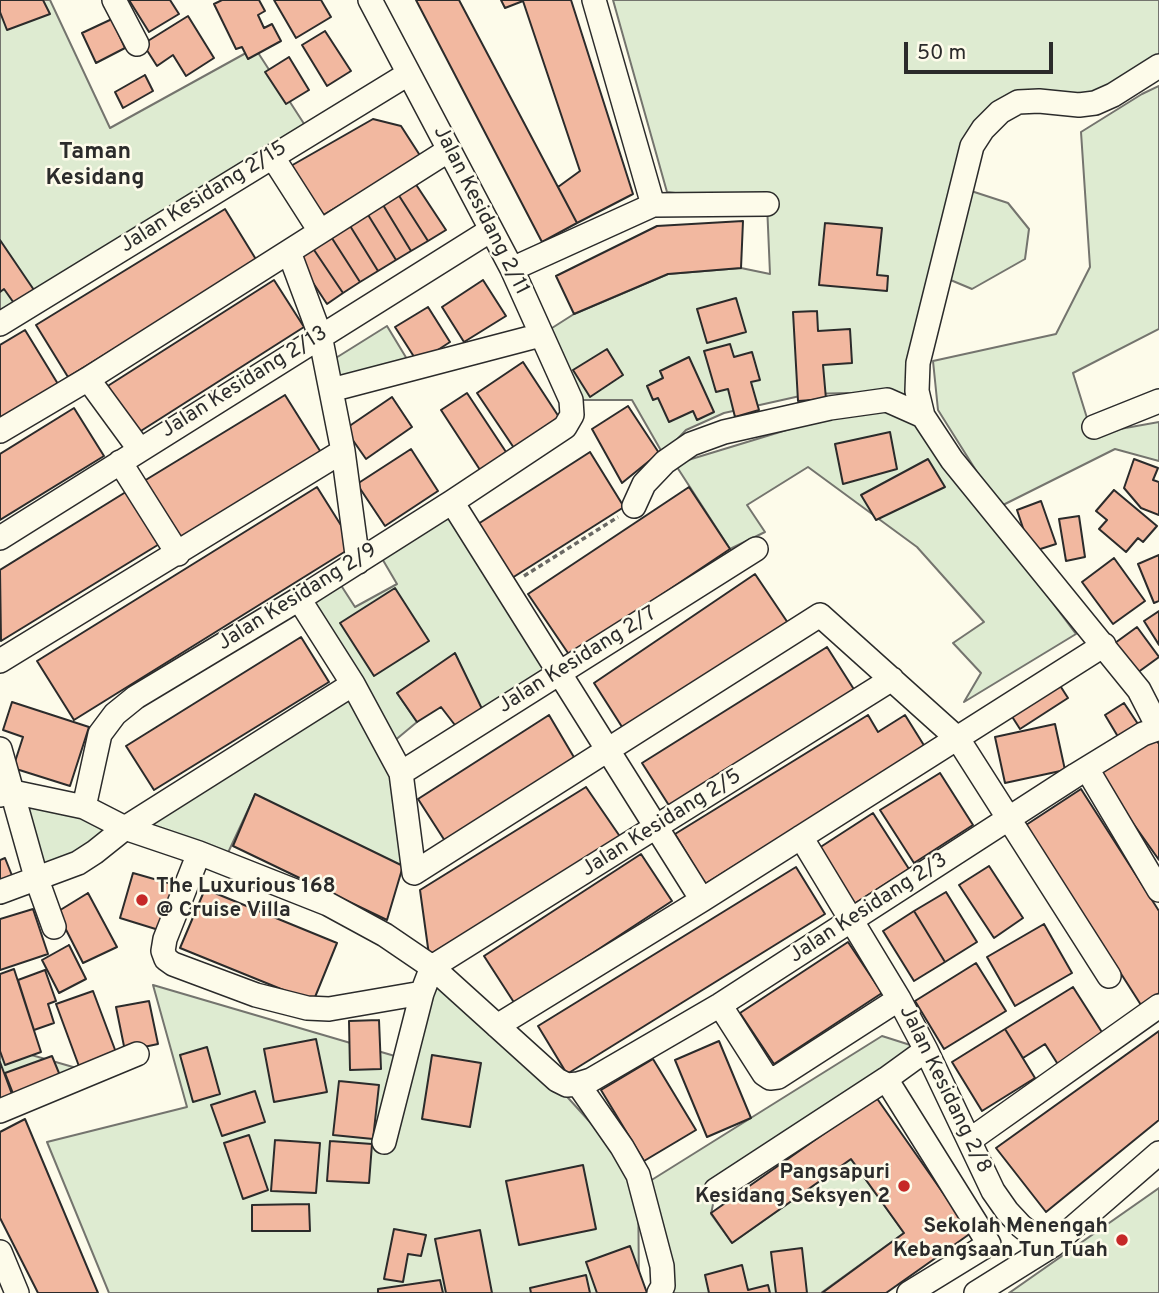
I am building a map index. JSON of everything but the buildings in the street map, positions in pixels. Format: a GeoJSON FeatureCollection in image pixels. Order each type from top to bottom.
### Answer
{"type":"FeatureCollection","features":[{"type":"Feature","properties":{"kind":"street"},"geometry":{"type":"LineString","coordinates":[[114,0],[137,44]]}},
{"type":"Feature","properties":{"kind":"street","name":"Jalan Kesidang 2/11"},"geometry":{"type":"LineString","coordinates":[[370,0],[512,269],[571,400],[572,415],[565,427]]}},
{"type":"Feature","properties":{"kind":"street"},"geometry":{"type":"LineString","coordinates":[[594,0],[653,205]]}},
{"type":"Feature","properties":{"kind":"street"},"geometry":{"type":"LineString","coordinates":[[1158,729],[1139,690],[952,460],[923,416],[917,391],[918,363],[972,146],[983,129],[1000,113],[1018,102],[1079,105],[1095,103],[1114,95],[1159,66]]}},
{"type":"Feature","properties":{"kind":"street","name":"Jalan Kesidang 2/15"},"geometry":{"type":"LineString","coordinates":[[0,324],[408,74]]}},
{"type":"Feature","properties":{"kind":"street"},"geometry":{"type":"LineString","coordinates":[[0,431],[88,379],[449,150]]}},
{"type":"Feature","properties":{"kind":"street"},"geometry":{"type":"LineString","coordinates":[[272,156],[320,231]]}},
{"type":"Feature","properties":{"kind":"street"},"geometry":{"type":"LineString","coordinates":[[512,269],[653,205],[767,204]]}},
{"type":"Feature","properties":{"kind":"street","name":"Jalan Kesidang 2/13"},"geometry":{"type":"LineString","coordinates":[[0,538],[491,230]]}},
{"type":"Feature","properties":{"kind":"street"},"geometry":{"type":"LineString","coordinates":[[289,251],[320,335],[343,451],[358,562]]}},
{"type":"Feature","properties":{"kind":"street"},"geometry":{"type":"LineString","coordinates":[[331,390],[541,335]]}},
{"type":"Feature","properties":{"kind":"street"},"geometry":{"type":"LineString","coordinates":[[88,379],[130,456],[178,554]]}},
{"type":"Feature","properties":{"kind":"street"},"geometry":{"type":"LineString","coordinates":[[634,506],[644,484],[665,462],[691,444],[724,432],[830,408],[887,400],[923,416]]}},
{"type":"Feature","properties":{"kind":"street"},"geometry":{"type":"LineString","coordinates":[[1094,428],[1159,401]]}},
{"type":"Feature","properties":{"kind":"street","name":"Jalan Kesidang 2/9"},"geometry":{"type":"LineString","coordinates":[[84,807],[100,734],[115,714],[136,697],[358,562],[565,427]]}},
{"type":"Feature","properties":{"kind":"street"},"geometry":{"type":"LineString","coordinates":[[0,661],[343,451]]}},
{"type":"Feature","properties":{"kind":"street"},"geometry":{"type":"LineString","coordinates":[[452,502],[702,901]]}},
{"type":"Feature","properties":{"kind":"street","name":"Jalan Kesidang 2/7"},"geometry":{"type":"LineString","coordinates":[[401,773],[756,549]]}},
{"type":"Feature","properties":{"kind":"street"},"geometry":{"type":"LineString","coordinates":[[299,598],[354,684],[401,773],[414,873],[820,615],[958,738],[1110,976]]}},
{"type":"Feature","properties":{"kind":"street"},"geometry":{"type":"LineString","coordinates":[[497,1026],[702,901],[1104,645]]}},
{"type":"Feature","properties":{"kind":"street","name":"Jalan Kesidang 2/5"},"geometry":{"type":"LineString","coordinates":[[432,967],[892,679]]}},
{"type":"Feature","properties":{"kind":"street"},"geometry":{"type":"LineString","coordinates":[[0,892],[78,863],[125,828],[354,684]]}},
{"type":"Feature","properties":{"kind":"street","name":"Jalan Kesidang 2/3"},"geometry":{"type":"LineString","coordinates":[[578,1084],[591,1080],[720,1005],[1087,769],[1143,734],[1158,729]]}},
{"type":"Feature","properties":{"kind":"street"},"geometry":{"type":"LineString","coordinates":[[0,748],[7,793],[54,926]]}},
{"type":"Feature","properties":{"kind":"street"},"geometry":{"type":"LineString","coordinates":[[1087,769],[1159,890]]}},
{"type":"Feature","properties":{"kind":"street"},"geometry":{"type":"LineString","coordinates":[[7,793],[84,807],[125,828],[200,853],[328,904],[385,936],[432,967],[557,1080],[567,1085],[578,1084],[622,1147],[638,1175],[648,1204],[662,1266],[663,1286],[659,1293]]}},
{"type":"Feature","properties":{"kind":"street","name":"Jalan Kesidang 2/8"},"geometry":{"type":"LineString","coordinates":[[801,838],[900,999],[993,1191],[1021,1226],[1037,1239],[1054,1245]]}},
{"type":"Feature","properties":{"kind":"street"},"geometry":{"type":"LineString","coordinates":[[200,853],[165,939],[163,951],[166,959],[173,964],[256,995],[307,1008],[329,1009],[422,993]]}},
{"type":"Feature","properties":{"kind":"street"},"geometry":{"type":"LineString","coordinates":[[384,1142],[422,993],[432,967]]}},
{"type":"Feature","properties":{"kind":"street"},"geometry":{"type":"LineString","coordinates":[[720,1005],[764,1074],[771,1078],[778,1077],[900,999]]}},
{"type":"Feature","properties":{"kind":"street"},"geometry":{"type":"LineString","coordinates":[[970,1140],[1159,1006]]}},
{"type":"Feature","properties":{"kind":"street"},"geometry":{"type":"LineString","coordinates":[[716,1190],[926,1050]]}},
{"type":"Feature","properties":{"kind":"street"},"geometry":{"type":"LineString","coordinates":[[0,1111],[137,1054]]}},
{"type":"Feature","properties":{"kind":"street"},"geometry":{"type":"LineString","coordinates":[[886,1079],[989,1244],[909,1293]]}},
{"type":"Feature","properties":{"kind":"street"},"geometry":{"type":"LineString","coordinates":[[976,1293],[1054,1245],[1159,1153]]}},
{"type":"Feature","properties":{"kind":"street"},"geometry":{"type":"LineString","coordinates":[[0,1252],[18,1293]]}},
{"type":"Feature","properties":{"kind":"path"},"geometry":{"type":"LineString","coordinates":[[506,588],[634,506]]}},
{"type":"Feature","properties":{"kind":"green space"},"geometry":{"type":"Polygon","coordinates":[[[0,0],[50,0],[110,128],[255,48],[310,133],[0,324],[0,0]]]}},
{"type":"Feature","properties":{"kind":"green space"},"geometry":{"type":"Polygon","coordinates":[[[613,0],[1159,0],[1159,55],[1079,105],[1000,113],[962,188],[1008,203],[1029,229],[1025,259],[972,289],[941,276],[908,410],[1076,634],[964,702],[981,673],[953,643],[984,622],[917,547],[808,467],[747,505],[765,532],[730,549],[675,464],[885,400],[848,393],[809,394],[724,413],[686,430],[663,454],[632,400],[571,400],[541,335],[574,314],[668,274],[741,268],[770,274],[767,204],[667,192],[613,0]]]}},
{"type":"Feature","properties":{"kind":"green space"},"geometry":{"type":"Polygon","coordinates":[[[1159,86],[1159,329],[1073,373],[1092,434],[1159,422],[1159,461],[1115,449],[999,507],[938,410],[933,361],[1056,334],[1090,267],[1081,132],[1159,86]]]}},
{"type":"Feature","properties":{"kind":"green space"},"geometry":{"type":"Polygon","coordinates":[[[387,326],[410,364],[337,384],[331,361],[387,326]]]}},
{"type":"Feature","properties":{"kind":"green space"},"geometry":{"type":"Polygon","coordinates":[[[452,502],[559,673],[486,719],[455,654],[397,693],[417,722],[387,747],[299,599],[335,576],[355,607],[397,584],[377,550],[452,502]]]}},
{"type":"Feature","properties":{"kind":"green space"},"geometry":{"type":"Polygon","coordinates":[[[349,696],[401,773],[414,873],[255,795],[226,857],[147,826],[349,696]]]}},
{"type":"Feature","properties":{"kind":"green space"},"geometry":{"type":"Polygon","coordinates":[[[14,794],[125,828],[36,877],[14,794]]]}},
{"type":"Feature","properties":{"kind":"green space"},"geometry":{"type":"Polygon","coordinates":[[[432,967],[531,1057],[638,1175],[639,1293],[109,1293],[47,1142],[187,1107],[153,985],[405,1059],[432,967]]]}},
{"type":"Feature","properties":{"kind":"green space"},"geometry":{"type":"Polygon","coordinates":[[[882,1036],[926,1050],[716,1190],[711,1214],[732,1243],[851,1159],[904,1233],[821,1293],[660,1293],[642,1186],[882,1036]]]}},
{"type":"Feature","properties":{"kind":"green space"},"geometry":{"type":"Polygon","coordinates":[[[0,1046],[80,1069],[0,1112],[0,1046]]]}},
{"type":"Feature","properties":{"kind":"green space","name":"Sekolah Menengah Kebangsaan Tun Tuah"},"geometry":{"type":"Polygon","coordinates":[[[1159,1188],[1159,1293],[1009,1293],[1159,1188]]]}},
{"type":"Feature","properties":{"kind":"place","name":"The Luxurious 168 @ Cruise Villa"},"geometry":{"type":"Point","coordinates":[142,900]}},
{"type":"Feature","properties":{"kind":"place","name":"Pangsapuri Kesidang Seksyen 2"},"geometry":{"type":"Point","coordinates":[904,1186]}},
{"type":"Feature","properties":{"kind":"place","name":"Sekolah Menengah Kebangsaan Tun Tuah"},"geometry":{"type":"Point","coordinates":[1122,1240]}},
{"type":"Feature","properties":{"kind":"district","name":"Taman Kesidang"},"geometry":{"type":"Point","coordinates":[95,166]}}]}
